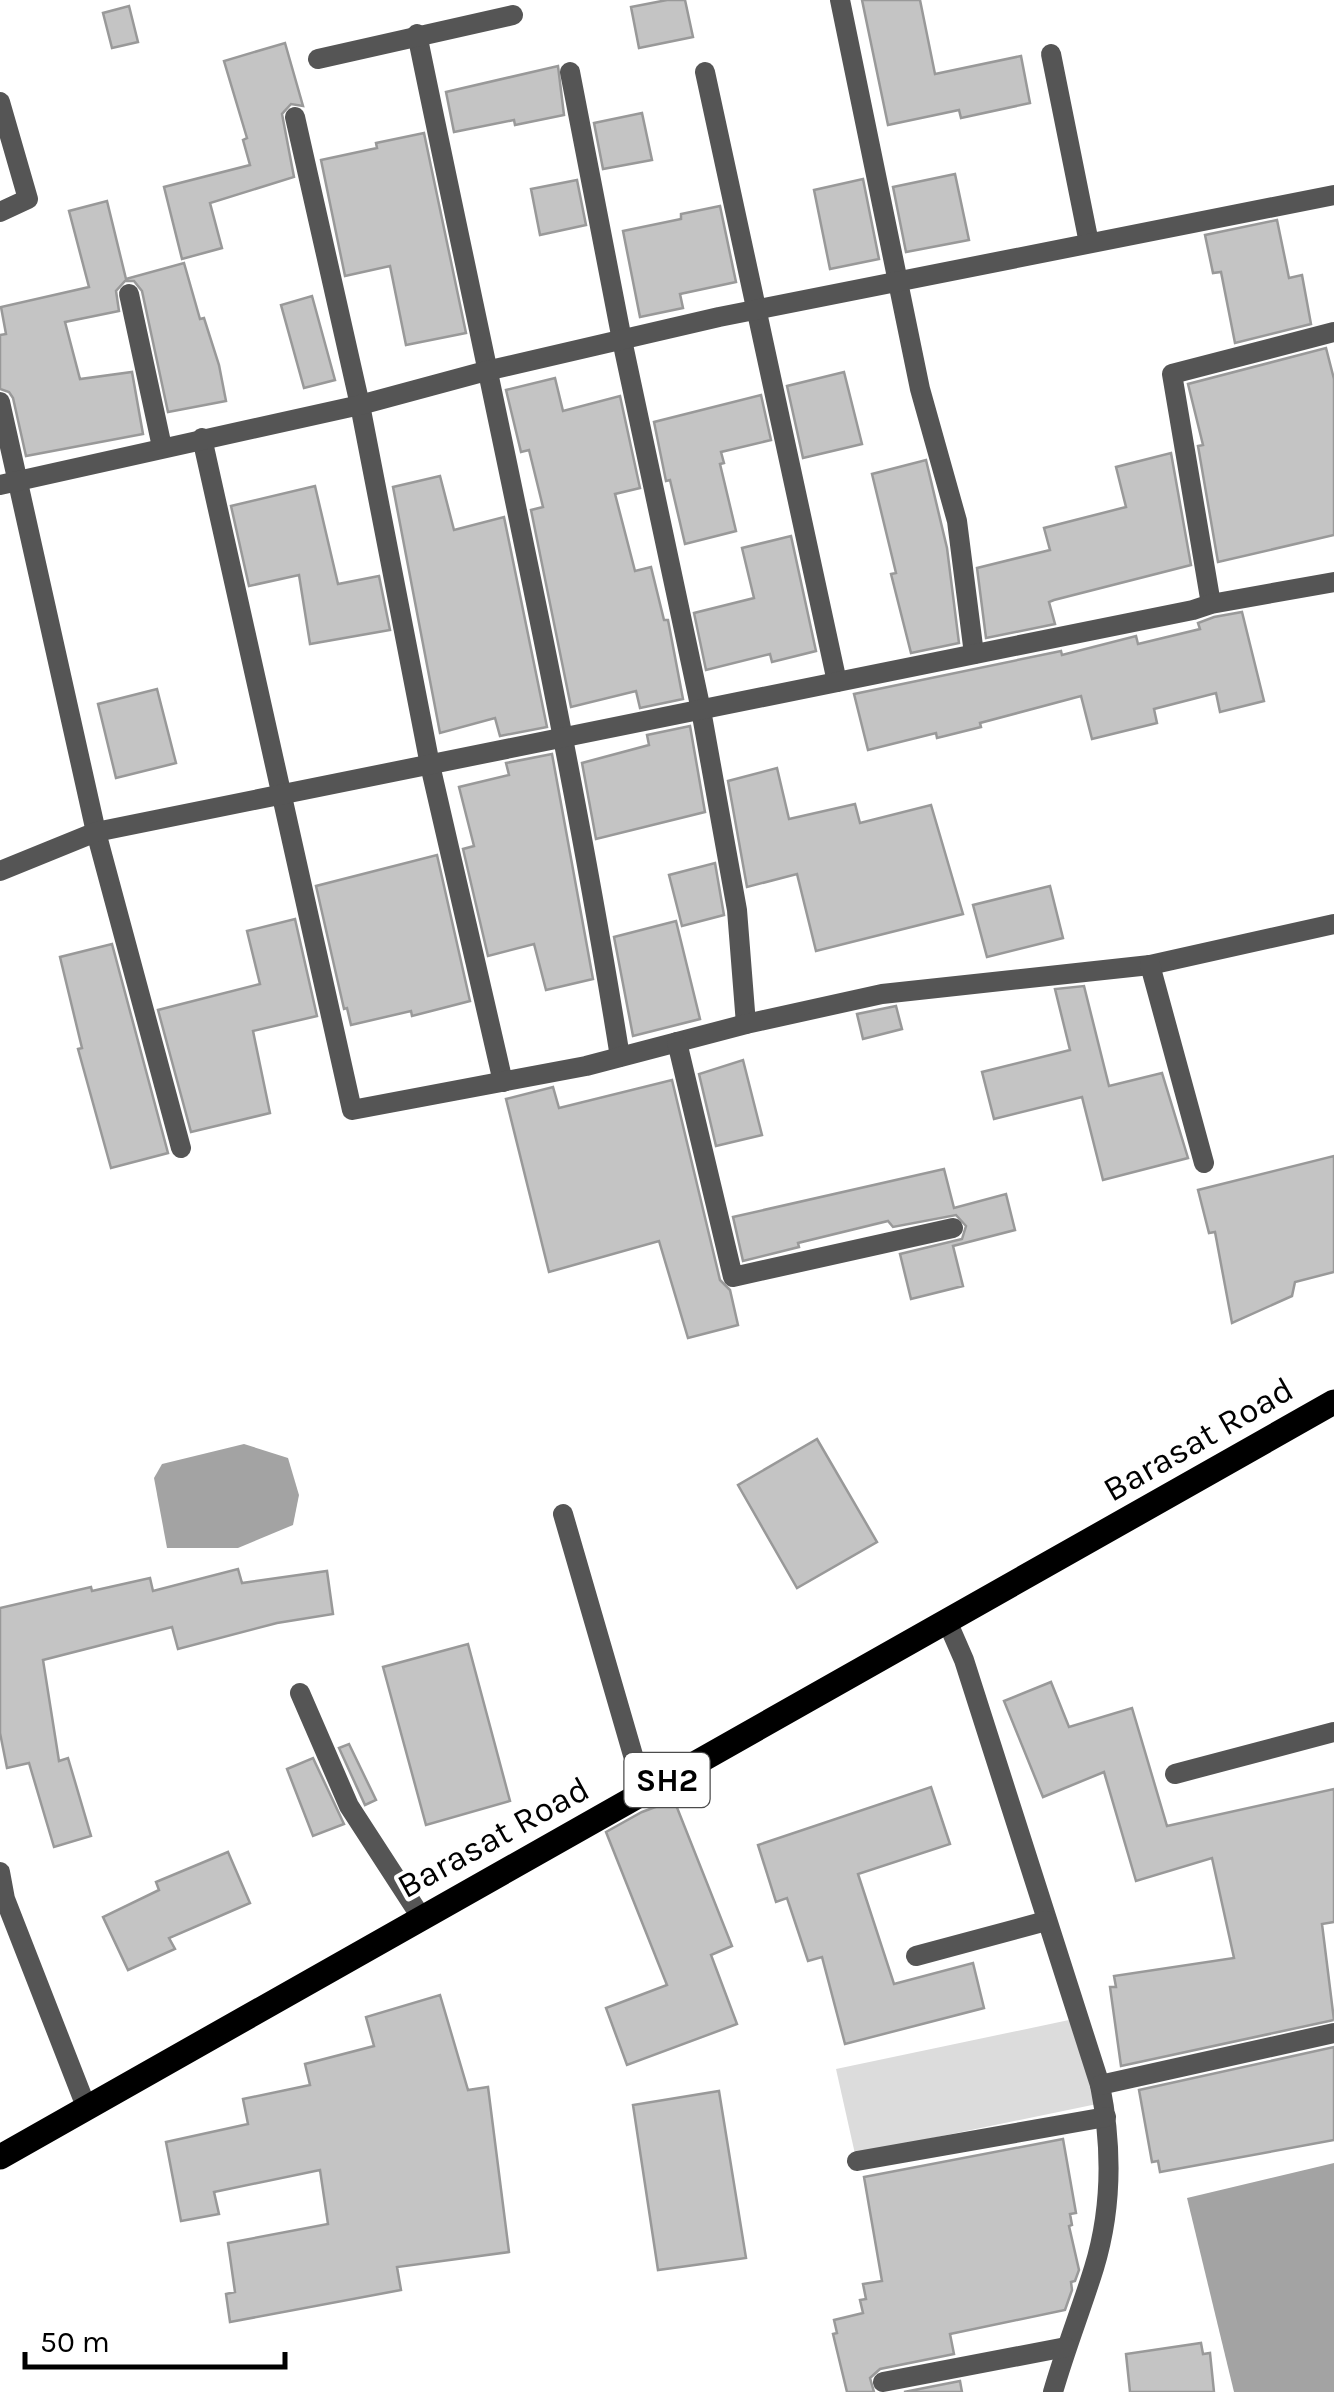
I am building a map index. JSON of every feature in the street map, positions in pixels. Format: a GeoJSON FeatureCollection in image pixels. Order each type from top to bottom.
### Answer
{"type":"FeatureCollection","features":[{"type":"Feature","properties":{"kind":"main road","name":"Barasat Road"},"geometry":{"type":"LineString","coordinates":[[0,2157],[1334,1402]]}},
{"type":"Feature","properties":{"kind":"street"},"geometry":{"type":"LineString","coordinates":[[840,0],[920,390],[957,521],[974,654]]}},
{"type":"Feature","properties":{"kind":"street"},"geometry":{"type":"LineString","coordinates":[[318,59],[513,15]]}},
{"type":"Feature","properties":{"kind":"street"},"geometry":{"type":"LineString","coordinates":[[417,34],[564,738],[620,1057]]}},
{"type":"Feature","properties":{"kind":"street"},"geometry":{"type":"LineString","coordinates":[[1051,54],[1089,244]]}},
{"type":"Feature","properties":{"kind":"street"},"geometry":{"type":"LineString","coordinates":[[570,72],[701,710],[737,910],[746,1024]]}},
{"type":"Feature","properties":{"kind":"street"},"geometry":{"type":"LineString","coordinates":[[705,72],[837,682]]}},
{"type":"Feature","properties":{"kind":"street"},"geometry":{"type":"LineString","coordinates":[[0,102],[28,200],[0,212]]}},
{"type":"Feature","properties":{"kind":"street"},"geometry":{"type":"LineString","coordinates":[[295,116],[360,405],[430,764],[504,1082]]}},
{"type":"Feature","properties":{"kind":"street"},"geometry":{"type":"LineString","coordinates":[[8,483],[360,405],[486,371],[758,310],[1334,195]]}},
{"type":"Feature","properties":{"kind":"street"},"geometry":{"type":"LineString","coordinates":[[129,294],[162,447]]}},
{"type":"Feature","properties":{"kind":"street"},"geometry":{"type":"LineString","coordinates":[[1211,604],[1172,374],[1334,332]]}},
{"type":"Feature","properties":{"kind":"street"},"geometry":{"type":"LineString","coordinates":[[0,402],[8,483],[96,832],[182,1148]]}},
{"type":"Feature","properties":{"kind":"street"},"geometry":{"type":"LineString","coordinates":[[202,438],[352,1110],[620,1057],[882,994],[1150,965],[1334,924]]}},
{"type":"Feature","properties":{"kind":"street"},"geometry":{"type":"LineString","coordinates":[[0,871],[96,832],[1334,582]]}},
{"type":"Feature","properties":{"kind":"street"},"geometry":{"type":"LineString","coordinates":[[1150,965],[1204,1164]]}},
{"type":"Feature","properties":{"kind":"street"},"geometry":{"type":"LineString","coordinates":[[678,1042],[733,1277],[953,1228]]}},
{"type":"Feature","properties":{"kind":"street"},"geometry":{"type":"LineString","coordinates":[[563,1514],[644,1792]]}},
{"type":"Feature","properties":{"kind":"street"},"geometry":{"type":"LineString","coordinates":[[947,1621],[964,1660],[1100,2085],[1106,2117],[1106,2210],[1095,2265],[1054,2392]]}},
{"type":"Feature","properties":{"kind":"street"},"geometry":{"type":"LineString","coordinates":[[300,1693],[349,1806],[421,1917]]}},
{"type":"Feature","properties":{"kind":"street"},"geometry":{"type":"LineString","coordinates":[[1175,1774],[1334,1732]]}},
{"type":"Feature","properties":{"kind":"street"},"geometry":{"type":"LineString","coordinates":[[0,1872],[5,1899],[87,2109]]}},
{"type":"Feature","properties":{"kind":"street"},"geometry":{"type":"LineString","coordinates":[[916,1956],[1046,1921]]}},
{"type":"Feature","properties":{"kind":"street"},"geometry":{"type":"LineString","coordinates":[[1100,2085],[1334,2033]]}},
{"type":"Feature","properties":{"kind":"street"},"geometry":{"type":"LineString","coordinates":[[857,2161],[1106,2117]]}},
{"type":"Feature","properties":{"kind":"street"},"geometry":{"type":"LineString","coordinates":[[883,2382],[1066,2347]]}},
{"type":"Feature","properties":{"kind":"shaded area"},"geometry":{"type":"Polygon","coordinates":[[[244,1444],[288,1458],[299,1495],[293,1525],[238,1548],[167,1548],[154,1478],[162,1464],[244,1444]]]}},
{"type":"Feature","properties":{"kind":"shaded area"},"geometry":{"type":"Polygon","coordinates":[[[1069,2020],[1097,2104],[855,2154],[836,2069],[1069,2020]]]}},
{"type":"Feature","properties":{"kind":"shaded area"},"geometry":{"type":"Polygon","coordinates":[[[1334,2163],[1334,2392],[1234,2392],[1187,2198],[1334,2163]]]}},
{"type":"Feature","properties":{"kind":"building"},"geometry":{"type":"Polygon","coordinates":[[[685,0],[693,37],[639,48],[631,7],[685,0]]]}},
{"type":"Feature","properties":{"kind":"building"},"geometry":{"type":"Polygon","coordinates":[[[862,0],[920,0],[935,74],[1021,56],[1030,103],[961,118],[959,110],[888,125],[862,0]]]}},
{"type":"Feature","properties":{"kind":"building"},"geometry":{"type":"Polygon","coordinates":[[[129,6],[138,42],[112,48],[103,13],[129,6]]]}},
{"type":"Feature","properties":{"kind":"building"},"geometry":{"type":"Polygon","coordinates":[[[285,43],[303,106],[291,104],[282,114],[294,177],[210,203],[222,248],[182,259],[164,187],[250,165],[243,140],[247,138],[224,61],[285,43]]]}},
{"type":"Feature","properties":{"kind":"building"},"geometry":{"type":"Polygon","coordinates":[[[558,66],[564,115],[454,132],[446,92],[558,66]]]}},
{"type":"Feature","properties":{"kind":"building"},"geometry":{"type":"Polygon","coordinates":[[[642,113],[652,160],[603,169],[594,123],[642,113]]]}},
{"type":"Feature","properties":{"kind":"building"},"geometry":{"type":"Polygon","coordinates":[[[424,133],[466,333],[406,345],[390,266],[345,276],[321,160],[424,133]]]}},
{"type":"Feature","properties":{"kind":"building"},"geometry":{"type":"Polygon","coordinates":[[[955,174],[969,240],[906,252],[893,187],[955,174]]]}},
{"type":"Feature","properties":{"kind":"building"},"geometry":{"type":"Polygon","coordinates":[[[863,179],[879,259],[830,269],[814,190],[863,179]]]}},
{"type":"Feature","properties":{"kind":"building"},"geometry":{"type":"Polygon","coordinates":[[[577,180],[586,225],[540,235],[531,189],[577,180]]]}},
{"type":"Feature","properties":{"kind":"building"},"geometry":{"type":"Polygon","coordinates":[[[107,201],[126,279],[184,263],[200,319],[204,318],[219,365],[226,401],[168,412],[142,291],[134,281],[125,281],[116,291],[119,311],[65,322],[80,379],[132,372],[143,434],[26,456],[13,398],[0,389],[0,335],[6,334],[1,307],[89,287],[69,211],[107,201]]]}},
{"type":"Feature","properties":{"kind":"building"},"geometry":{"type":"Polygon","coordinates":[[[720,206],[736,282],[680,294],[683,308],[640,317],[623,231],[720,206]]]}},
{"type":"Feature","properties":{"kind":"building"},"geometry":{"type":"Polygon","coordinates":[[[1277,220],[1289,278],[1302,275],[1311,324],[1235,343],[1221,272],[1213,273],[1205,235],[1277,220]]]}},
{"type":"Feature","properties":{"kind":"building"},"geometry":{"type":"Polygon","coordinates":[[[312,296],[335,380],[304,388],[281,305],[312,296]]]}},
{"type":"Feature","properties":{"kind":"building"},"geometry":{"type":"Polygon","coordinates":[[[1326,348],[1334,379],[1334,535],[1218,562],[1198,446],[1203,445],[1188,384],[1326,348]]]}},
{"type":"Feature","properties":{"kind":"building"},"geometry":{"type":"Polygon","coordinates":[[[844,372],[862,444],[803,458],[787,386],[844,372]]]}},
{"type":"Feature","properties":{"kind":"building"},"geometry":{"type":"Polygon","coordinates":[[[555,378],[563,411],[620,396],[640,488],[615,494],[635,571],[651,567],[664,620],[668,620],[683,699],[640,708],[636,691],[571,707],[531,510],[543,507],[529,450],[521,452],[506,390],[555,378]]]}},
{"type":"Feature","properties":{"kind":"building"},"geometry":{"type":"Polygon","coordinates":[[[761,395],[771,440],[721,452],[724,463],[720,464],[736,531],[685,544],[654,422],[761,395]]]}},
{"type":"Feature","properties":{"kind":"building"},"geometry":{"type":"Polygon","coordinates":[[[1171,453],[1191,565],[1054,600],[1049,602],[1055,624],[986,638],[977,568],[1050,550],[1044,528],[1126,507],[1116,467],[1171,453]]]}},
{"type":"Feature","properties":{"kind":"building"},"geometry":{"type":"Polygon","coordinates":[[[926,460],[947,548],[959,643],[911,653],[872,474],[926,460]]]}},
{"type":"Feature","properties":{"kind":"building"},"geometry":{"type":"Polygon","coordinates":[[[440,476],[454,530],[504,517],[547,727],[500,736],[495,718],[440,733],[393,487],[440,476]]]}},
{"type":"Feature","properties":{"kind":"building"},"geometry":{"type":"Polygon","coordinates":[[[315,486],[338,584],[379,576],[390,630],[310,644],[299,575],[249,586],[231,506],[315,486]]]}},
{"type":"Feature","properties":{"kind":"building"},"geometry":{"type":"Polygon","coordinates":[[[791,536],[816,651],[772,662],[770,654],[706,670],[694,613],[754,598],[742,548],[791,536]]]}},
{"type":"Feature","properties":{"kind":"building"},"geometry":{"type":"Polygon","coordinates":[[[1242,612],[1264,701],[1220,712],[1216,693],[1154,709],[1157,723],[1092,739],[1081,696],[980,723],[981,727],[937,738],[936,733],[868,750],[854,694],[1061,651],[1062,655],[1136,636],[1138,644],[1200,629],[1198,623],[1242,612]]]}},
{"type":"Feature","properties":{"kind":"building"},"geometry":{"type":"Polygon","coordinates":[[[157,689],[176,763],[116,778],[98,704],[157,689]]]}},
{"type":"Feature","properties":{"kind":"building"},"geometry":{"type":"Polygon","coordinates":[[[690,726],[705,812],[596,839],[582,763],[649,745],[647,735],[690,726]]]}},
{"type":"Feature","properties":{"kind":"building"},"geometry":{"type":"Polygon","coordinates":[[[552,754],[593,979],[546,990],[534,944],[488,956],[463,849],[474,846],[459,787],[509,775],[506,763],[552,754]]]}},
{"type":"Feature","properties":{"kind":"building"},"geometry":{"type":"Polygon","coordinates":[[[777,768],[789,819],[855,804],[860,823],[931,805],[963,914],[816,951],[797,874],[747,887],[728,781],[777,768]]]}},
{"type":"Feature","properties":{"kind":"building"},"geometry":{"type":"Polygon","coordinates":[[[437,855],[470,1001],[412,1016],[411,1011],[351,1025],[316,886],[437,855]]]}},
{"type":"Feature","properties":{"kind":"building"},"geometry":{"type":"Polygon","coordinates":[[[715,863],[724,915],[682,926],[669,875],[715,863]]]}},
{"type":"Feature","properties":{"kind":"building"},"geometry":{"type":"Polygon","coordinates":[[[1050,886],[1063,938],[987,957],[973,905],[1050,886]]]}},
{"type":"Feature","properties":{"kind":"building"},"geometry":{"type":"Polygon","coordinates":[[[295,919],[317,1016],[253,1031],[270,1113],[191,1132],[158,1010],[260,984],[247,931],[295,919]]]}},
{"type":"Feature","properties":{"kind":"building"},"geometry":{"type":"Polygon","coordinates":[[[676,921],[700,1019],[633,1036],[614,937],[676,921]]]}},
{"type":"Feature","properties":{"kind":"building"},"geometry":{"type":"Polygon","coordinates":[[[112,944],[168,1153],[111,1168],[78,1049],[82,1048],[60,957],[112,944]]]}},
{"type":"Feature","properties":{"kind":"building"},"geometry":{"type":"Polygon","coordinates":[[[1084,986],[1109,1086],[1162,1073],[1188,1158],[1103,1180],[1082,1097],[994,1119],[982,1072],[1070,1050],[1055,989],[1084,986]]]}},
{"type":"Feature","properties":{"kind":"building"},"geometry":{"type":"Polygon","coordinates":[[[896,1006],[902,1029],[863,1039],[857,1014],[896,1006]]]}},
{"type":"Feature","properties":{"kind":"building"},"geometry":{"type":"Polygon","coordinates":[[[743,1060],[762,1135],[716,1146],[699,1074],[743,1060]]]}},
{"type":"Feature","properties":{"kind":"building"},"geometry":{"type":"Polygon","coordinates":[[[672,1080],[720,1280],[730,1290],[738,1325],[688,1338],[659,1241],[549,1272],[506,1099],[553,1087],[559,1108],[672,1080]]]}},
{"type":"Feature","properties":{"kind":"building"},"geometry":{"type":"Polygon","coordinates":[[[1334,1156],[1334,1272],[1295,1282],[1292,1296],[1232,1323],[1215,1232],[1209,1233],[1198,1190],[1334,1156]]]}},
{"type":"Feature","properties":{"kind":"building"},"geometry":{"type":"Polygon","coordinates":[[[944,1169],[954,1208],[1006,1194],[1015,1230],[953,1246],[963,1286],[911,1299],[900,1254],[962,1239],[966,1226],[956,1215],[893,1227],[888,1221],[743,1261],[733,1217],[944,1169]]]}},
{"type":"Feature","properties":{"kind":"building"},"geometry":{"type":"Polygon","coordinates":[[[817,1439],[877,1542],[797,1588],[738,1485],[817,1439]]]}},
{"type":"Feature","properties":{"kind":"building"},"geometry":{"type":"Polygon","coordinates":[[[238,1569],[242,1583],[327,1571],[333,1614],[277,1623],[178,1649],[172,1627],[43,1660],[59,1761],[68,1758],[91,1836],[54,1847],[29,1763],[7,1768],[0,1733],[0,1608],[150,1578],[153,1591],[238,1569]]]}},
{"type":"Feature","properties":{"kind":"building"},"geometry":{"type":"Polygon","coordinates":[[[468,1644],[510,1801],[426,1825],[383,1667],[468,1644]]]}},
{"type":"Feature","properties":{"kind":"building"},"geometry":{"type":"Polygon","coordinates":[[[1051,1682],[1069,1727],[1132,1708],[1167,1826],[1334,1789],[1334,1922],[1322,1924],[1334,2020],[1121,2066],[1110,1987],[1116,1987],[1114,1976],[1234,1958],[1212,1858],[1136,1881],[1104,1772],[1043,1797],[1004,1701],[1051,1682]]]}},
{"type":"Feature","properties":{"kind":"building"},"geometry":{"type":"Polygon","coordinates":[[[349,1744],[376,1800],[365,1805],[339,1748],[349,1744]]]}},
{"type":"Feature","properties":{"kind":"building"},"geometry":{"type":"Polygon","coordinates":[[[313,1758],[344,1824],[313,1836],[287,1769],[313,1758]]]}},
{"type":"Feature","properties":{"kind":"building"},"geometry":{"type":"Polygon","coordinates":[[[931,1787],[950,1844],[858,1874],[894,1984],[973,1963],[984,2008],[845,2044],[822,1957],[808,1961],[787,1898],[776,1902],[758,1845],[931,1787]]]}},
{"type":"Feature","properties":{"kind":"building"},"geometry":{"type":"Polygon","coordinates":[[[674,1800],[732,1946],[711,1955],[737,2024],[627,2065],[606,2008],[667,1985],[606,1832],[674,1800]]]}},
{"type":"Feature","properties":{"kind":"building"},"geometry":{"type":"Polygon","coordinates":[[[228,1852],[250,1903],[169,1938],[175,1949],[128,1970],[103,1917],[159,1890],[156,1882],[228,1852]]]}},
{"type":"Feature","properties":{"kind":"building"},"geometry":{"type":"Polygon","coordinates":[[[440,1995],[468,2090],[488,2087],[509,2252],[397,2267],[401,2290],[230,2322],[226,2294],[235,2292],[228,2243],[328,2224],[320,2170],[214,2192],[219,2214],[181,2221],[166,2142],[248,2124],[243,2099],[310,2085],[305,2064],[374,2046],[366,2017],[440,1995]]]}},
{"type":"Feature","properties":{"kind":"building"},"geometry":{"type":"Polygon","coordinates":[[[1334,2047],[1334,2140],[1160,2172],[1158,2161],[1152,2162],[1139,2090],[1334,2047]]]}},
{"type":"Feature","properties":{"kind":"building"},"geometry":{"type":"Polygon","coordinates":[[[719,2091],[746,2258],[658,2270],[633,2105],[719,2091]]]}},
{"type":"Feature","properties":{"kind":"building"},"geometry":{"type":"Polygon","coordinates":[[[1063,2139],[1076,2213],[1070,2214],[1069,2226],[1079,2270],[1071,2282],[1065,2310],[950,2334],[954,2354],[880,2369],[870,2378],[874,2392],[847,2392],[833,2334],[837,2333],[834,2320],[863,2313],[863,2284],[882,2281],[864,2177],[1063,2139]]]}},
{"type":"Feature","properties":{"kind":"building"},"geometry":{"type":"Polygon","coordinates":[[[1201,2343],[1203,2354],[1210,2353],[1214,2392],[1130,2392],[1126,2354],[1201,2343]]]}},
{"type":"Feature","properties":{"kind":"building"},"geometry":{"type":"Polygon","coordinates":[[[960,2381],[962,2392],[904,2392],[960,2381]]]}}]}
